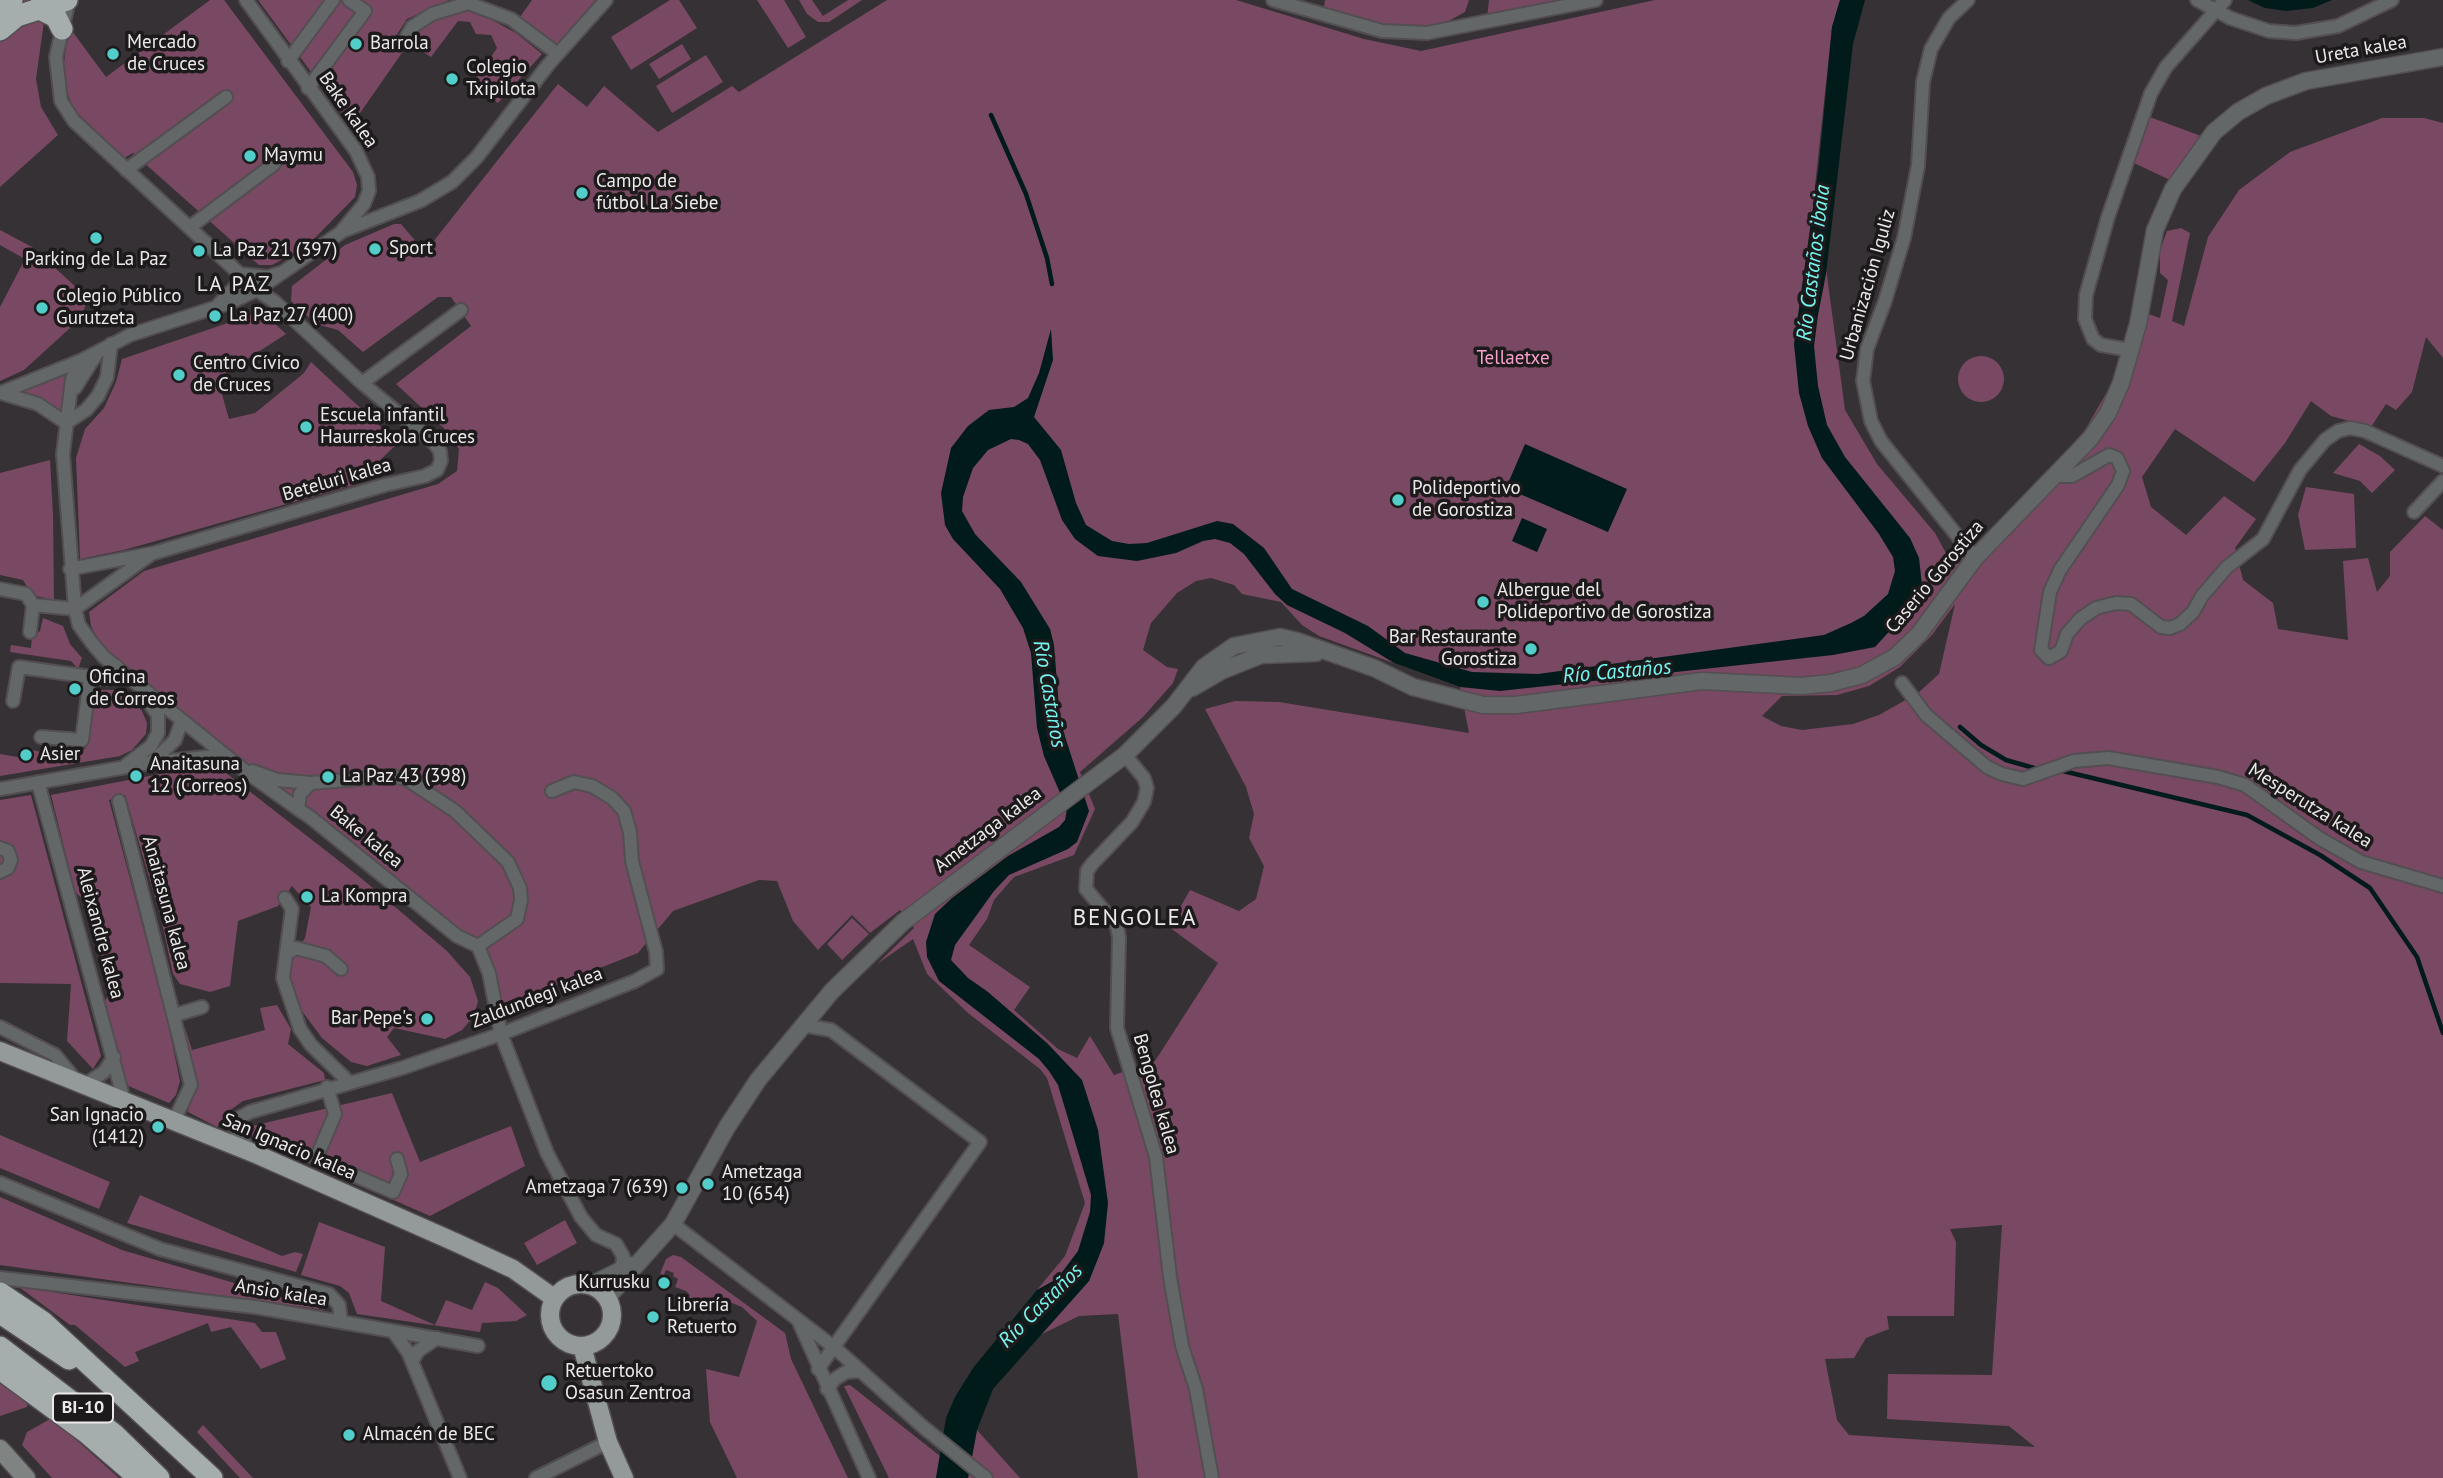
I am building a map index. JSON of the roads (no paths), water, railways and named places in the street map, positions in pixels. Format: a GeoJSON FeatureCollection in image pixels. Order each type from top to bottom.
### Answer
{"type":"FeatureCollection","features":[{"type":"Feature","properties":{"kind":"highway"},"geometry":{"type":"LineString","coordinates":[[0,22],[12,0]]}},
{"type":"Feature","properties":{"kind":"highway"},"geometry":{"type":"LineString","coordinates":[[0,30],[17,16],[68,0]]}},
{"type":"Feature","properties":{"kind":"highway"},"geometry":{"type":"LineString","coordinates":[[38,8],[56,17],[62,29]]}},
{"type":"Feature","properties":{"kind":"highway","name":"BI-10"},"geometry":{"type":"LineString","coordinates":[[0,1293],[43,1322],[212,1478]]}},
{"type":"Feature","properties":{"kind":"highway"},"geometry":{"type":"LineString","coordinates":[[0,1313],[134,1404]]}},
{"type":"Feature","properties":{"kind":"highway","name":"BI-10"},"geometry":{"type":"LineString","coordinates":[[0,1347],[114,1434],[159,1478]]}},
{"type":"Feature","properties":{"kind":"highway"},"geometry":{"type":"LineString","coordinates":[[0,1369],[68,1418],[138,1478]]}},
{"type":"Feature","properties":{"kind":"main road","name":"San Ignacio kalea"},"geometry":{"type":"LineString","coordinates":[[0,1051],[258,1154],[513,1269],[554,1298]]}},
{"type":"Feature","properties":{"kind":"main road"},"geometry":{"type":"LineString","coordinates":[[576,1283],[591,1285],[607,1298],[612,1310],[608,1330],[593,1343],[571,1345],[553,1331],[550,1308],[562,1289],[576,1283]]}},
{"type":"Feature","properties":{"kind":"main road"},"geometry":{"type":"LineString","coordinates":[[582,1346],[608,1442],[624,1478]]}},
{"type":"Feature","properties":{"kind":"main road"},"geometry":{"type":"LineString","coordinates":[[0,1449],[26,1478]]}},
{"type":"Feature","properties":{"kind":"street"},"geometry":{"type":"LineString","coordinates":[[68,0],[56,57],[61,101],[74,121],[257,290]]}},
{"type":"Feature","properties":{"kind":"street"},"geometry":{"type":"LineString","coordinates":[[288,61],[332,0]]}},
{"type":"Feature","properties":{"kind":"street"},"geometry":{"type":"LineString","coordinates":[[308,88],[365,11],[349,0]]}},
{"type":"Feature","properties":{"kind":"street"},"geometry":{"type":"LineString","coordinates":[[340,233],[420,201],[452,182],[477,157],[558,54],[606,0]]}},
{"type":"Feature","properties":{"kind":"street"},"geometry":{"type":"LineString","coordinates":[[1273,0],[1382,31],[1427,33],[1597,0]]}},
{"type":"Feature","properties":{"kind":"street","name":"Urbanización Iguliz"},"geometry":{"type":"LineString","coordinates":[[1968,0],[1949,18],[1931,49],[1923,82],[1917,166],[1904,238],[1885,302],[1867,349],[1863,381],[1871,421],[1881,441],[1975,558]]}},
{"type":"Feature","properties":{"kind":"street"},"geometry":{"type":"LineString","coordinates":[[2197,0],[2216,11]]}},
{"type":"Feature","properties":{"kind":"street"},"geometry":{"type":"LineString","coordinates":[[2130,350],[2101,345],[2093,340],[2084,313],[2108,217],[2151,93],[2166,66],[2225,0]]}},
{"type":"Feature","properties":{"kind":"street","name":"Ureta kalea"},"geometry":{"type":"LineString","coordinates":[[2216,11],[2269,32],[2296,33],[2339,26],[2392,0]]}},
{"type":"Feature","properties":{"kind":"street","name":"Bake kalea"},"geometry":{"type":"LineString","coordinates":[[237,765],[276,780],[311,783],[393,776],[408,780],[455,811],[498,852],[516,879],[522,900],[517,919],[478,946],[457,936],[298,809],[237,765],[116,666],[92,643],[79,625],[69,569],[64,444],[72,379],[80,360],[158,324],[217,307],[257,290],[288,272],[340,233],[364,204],[369,191],[368,177],[356,151],[288,61],[251,2]]}},
{"type":"Feature","properties":{"kind":"street"},"geometry":{"type":"LineString","coordinates":[[406,38],[412,27],[432,14],[468,3],[511,19],[558,54]]}},
{"type":"Feature","properties":{"kind":"street","name":"Ureta kalea"},"geometry":{"type":"LineString","coordinates":[[2287,88],[2306,82],[2443,57]]}},
{"type":"Feature","properties":{"kind":"street","name":"Caserio Gorostiza"},"geometry":{"type":"LineString","coordinates":[[1184,694],[1204,667],[1225,651],[1282,630],[1320,650],[1374,668],[1446,698],[1482,705],[1516,705],[1702,681],[1801,686],[1831,683],[1862,675],[1895,657],[1919,634],[1975,558],[2090,439],[2108,413],[2130,350],[2155,230],[2173,189],[2214,132],[2238,112],[2287,88]]}},
{"type":"Feature","properties":{"kind":"street"},"geometry":{"type":"LineString","coordinates":[[126,170],[226,97]]}},
{"type":"Feature","properties":{"kind":"street"},"geometry":{"type":"LineString","coordinates":[[190,227],[274,164]]}},
{"type":"Feature","properties":{"kind":"street"},"geometry":{"type":"LineString","coordinates":[[240,274],[268,277],[288,272]]}},
{"type":"Feature","properties":{"kind":"street"},"geometry":{"type":"LineString","coordinates":[[217,307],[228,297],[240,274]]}},
{"type":"Feature","properties":{"kind":"street","name":"Beteluri kalea"},"geometry":{"type":"LineString","coordinates":[[69,569],[153,553],[385,485],[425,477],[437,470],[441,461],[440,451],[433,443],[362,383],[275,302],[257,290]]}},
{"type":"Feature","properties":{"kind":"street"},"geometry":{"type":"LineString","coordinates":[[362,383],[461,310]]}},
{"type":"Feature","properties":{"kind":"street"},"geometry":{"type":"LineString","coordinates":[[1,393],[37,404],[66,423],[86,410],[98,396],[107,377],[105,347]]}},
{"type":"Feature","properties":{"kind":"street","name":"Bake kalea"},"geometry":{"type":"LineString","coordinates":[[71,395],[105,347]]}},
{"type":"Feature","properties":{"kind":"street"},"geometry":{"type":"LineString","coordinates":[[1,393],[80,360]]}},
{"type":"Feature","properties":{"kind":"street"},"geometry":{"type":"LineString","coordinates":[[49,412],[64,444]]}},
{"type":"Feature","properties":{"kind":"street"},"geometry":{"type":"LineString","coordinates":[[2053,476],[2072,476],[2109,455],[2117,458],[2123,471],[2118,485],[2077,543],[2050,592],[2041,650],[2049,658],[2061,651],[2067,634],[2080,619],[2096,608],[2116,603],[2131,604],[2161,627],[2171,628],[2180,624],[2193,612],[2202,596],[2227,567],[2263,539],[2300,470],[2325,440],[2338,431],[2350,428],[2365,430],[2443,466]]}},
{"type":"Feature","properties":{"kind":"street"},"geometry":{"type":"LineString","coordinates":[[2414,512],[2443,481]]}},
{"type":"Feature","properties":{"kind":"street","name":"Beteluri kalea"},"geometry":{"type":"LineString","coordinates":[[75,609],[153,553]]}},
{"type":"Feature","properties":{"kind":"street"},"geometry":{"type":"LineString","coordinates":[[0,589],[26,593],[33,605],[30,632]]}},
{"type":"Feature","properties":{"kind":"street"},"geometry":{"type":"LineString","coordinates":[[33,605],[75,609]]}},
{"type":"Feature","properties":{"kind":"street"},"geometry":{"type":"LineString","coordinates":[[1203,681],[1227,661],[1269,647],[1282,630]]}},
{"type":"Feature","properties":{"kind":"street","name":"Caserio Gorostiza"},"geometry":{"type":"LineString","coordinates":[[1184,694],[1203,681],[1261,655],[1320,650]]}},
{"type":"Feature","properties":{"kind":"street"},"geometry":{"type":"LineString","coordinates":[[13,701],[19,667],[106,679],[116,666]]}},
{"type":"Feature","properties":{"kind":"street"},"geometry":{"type":"LineString","coordinates":[[117,770],[138,759],[151,746],[158,733],[158,715],[128,675]]}},
{"type":"Feature","properties":{"kind":"street"},"geometry":{"type":"LineString","coordinates":[[41,737],[82,740],[90,678]]}},
{"type":"Feature","properties":{"kind":"street","name":"Mesperutza kalea"},"geometry":{"type":"LineString","coordinates":[[1902,684],[1926,715],[1987,767],[2002,774],[2023,779],[2074,761],[2108,758],[2218,777],[2245,785],[2319,838],[2361,862],[2443,886]]}},
{"type":"Feature","properties":{"kind":"street","name":"Ametzaga kalea"},"geometry":{"type":"LineString","coordinates":[[607,1298],[673,1224],[727,1127],[758,1080],[820,1004],[903,922],[1125,755],[1184,694]]}},
{"type":"Feature","properties":{"kind":"street"},"geometry":{"type":"LineString","coordinates":[[158,733],[182,720]]}},
{"type":"Feature","properties":{"kind":"street"},"geometry":{"type":"LineString","coordinates":[[149,763],[175,740],[182,720]]}},
{"type":"Feature","properties":{"kind":"street"},"geometry":{"type":"LineString","coordinates":[[0,789],[149,763],[225,755]]}},
{"type":"Feature","properties":{"kind":"street","name":"Bengolea kalea"},"geometry":{"type":"LineString","coordinates":[[1125,755],[1144,778],[1147,788],[1144,803],[1132,822],[1087,871],[1086,889],[1116,926],[1119,938],[1117,1028],[1156,1157],[1174,1302],[1182,1346],[1196,1390],[1212,1478]]}},
{"type":"Feature","properties":{"kind":"street","name":"Aleixandre kalea"},"geometry":{"type":"LineString","coordinates":[[38,782],[124,1100]]}},
{"type":"Feature","properties":{"kind":"street","name":"Zaldundegi kalea"},"geometry":{"type":"LineString","coordinates":[[258,1154],[239,1138],[235,1128],[239,1118],[271,1104],[402,1068],[501,1034],[635,981],[657,969],[656,952],[632,861],[631,832],[624,811],[612,798],[592,786],[574,782],[552,791]]}},
{"type":"Feature","properties":{"kind":"street","name":"Bake kalea"},"geometry":{"type":"LineString","coordinates":[[298,809],[300,794],[311,783]]}},
{"type":"Feature","properties":{"kind":"street","name":"Anaitasuna kalea"},"geometry":{"type":"LineString","coordinates":[[119,801],[191,1085],[174,1121]]}},
{"type":"Feature","properties":{"kind":"street"},"geometry":{"type":"LineString","coordinates":[[0,848],[8,851],[11,860],[8,868],[0,872]]}},
{"type":"Feature","properties":{"kind":"street"},"geometry":{"type":"LineString","coordinates":[[285,898],[292,909],[282,978],[296,1020],[311,1045],[349,1082]]}},
{"type":"Feature","properties":{"kind":"street"},"geometry":{"type":"LineString","coordinates":[[478,946],[489,973],[501,1034],[547,1153],[582,1217],[596,1234],[616,1244],[623,1256],[622,1270]]}},
{"type":"Feature","properties":{"kind":"street"},"geometry":{"type":"LineString","coordinates":[[286,954],[296,948],[326,957],[341,969]]}},
{"type":"Feature","properties":{"kind":"street"},"geometry":{"type":"LineString","coordinates":[[818,1369],[830,1345],[980,1142],[831,1030],[821,1014],[820,1004]]}},
{"type":"Feature","properties":{"kind":"street"},"geometry":{"type":"LineString","coordinates":[[175,1015],[202,1007]]}},
{"type":"Feature","properties":{"kind":"street"},"geometry":{"type":"LineString","coordinates":[[802,1025],[831,1030]]}},
{"type":"Feature","properties":{"kind":"street"},"geometry":{"type":"LineString","coordinates":[[0,1027],[55,1055],[82,1083],[104,1072],[114,1057]]}},
{"type":"Feature","properties":{"kind":"street"},"geometry":{"type":"LineString","coordinates":[[327,1087],[335,1114],[316,1159],[393,1192],[401,1174],[397,1158]]}},
{"type":"Feature","properties":{"kind":"street"},"geometry":{"type":"LineString","coordinates":[[0,1182],[160,1249],[329,1294],[339,1305],[341,1322]]}},
{"type":"Feature","properties":{"kind":"street"},"geometry":{"type":"LineString","coordinates":[[673,1224],[797,1318],[922,1426],[985,1476]]}},
{"type":"Feature","properties":{"kind":"street","name":"Ametzaga kalea"},"geometry":{"type":"LineString","coordinates":[[591,1285],[642,1258]]}},
{"type":"Feature","properties":{"kind":"street","name":"Ansio kalea"},"geometry":{"type":"LineString","coordinates":[[0,1278],[255,1307],[478,1346]]}},
{"type":"Feature","properties":{"kind":"street"},"geometry":{"type":"LineString","coordinates":[[797,1318],[827,1390],[869,1478]]}},
{"type":"Feature","properties":{"kind":"street"},"geometry":{"type":"LineString","coordinates":[[393,1331],[412,1362],[460,1478]]}},
{"type":"Feature","properties":{"kind":"street"},"geometry":{"type":"LineString","coordinates":[[412,1362],[418,1350],[437,1338]]}},
{"type":"Feature","properties":{"kind":"street"},"geometry":{"type":"LineString","coordinates":[[812,1354],[830,1345]]}},
{"type":"Feature","properties":{"kind":"street"},"geometry":{"type":"LineString","coordinates":[[827,1390],[835,1379],[846,1373],[860,1371]]}},
{"type":"Feature","properties":{"kind":"street"},"geometry":{"type":"LineString","coordinates":[[536,1478],[608,1442]]}},
{"type":"Feature","properties":{"kind":"water"},"geometry":{"type":"Polygon","coordinates":[[[1840,0],[1865,0],[1853,44],[1826,274],[1814,346],[1818,386],[1827,425],[1845,457],[1910,538],[1919,558],[1922,585],[1907,612],[1875,647],[1833,655],[1500,691],[1460,687],[1394,663],[1345,633],[1287,605],[1244,554],[1230,543],[1215,539],[1203,541],[1176,553],[1137,561],[1098,556],[1075,539],[1062,520],[1040,460],[1028,444],[1011,439],[988,450],[973,468],[963,497],[962,511],[975,534],[1021,582],[1050,629],[1054,645],[1060,721],[1089,811],[1077,842],[1068,849],[1009,875],[994,891],[955,945],[951,960],[968,978],[1047,1043],[1082,1080],[1098,1130],[1108,1203],[1104,1243],[1089,1281],[993,1389],[977,1430],[968,1478],[936,1478],[946,1418],[955,1397],[973,1368],[1037,1290],[1057,1279],[1078,1251],[1090,1212],[1091,1195],[1058,1085],[1049,1071],[1039,1059],[939,981],[927,957],[926,942],[935,914],[1008,856],[1059,827],[1065,820],[1067,809],[1044,756],[1037,728],[1031,653],[1023,628],[1000,589],[953,539],[945,525],[941,493],[951,448],[968,426],[989,410],[1014,407],[1028,398],[1039,373],[1051,329],[1053,360],[1034,417],[1061,450],[1076,503],[1086,525],[1112,541],[1129,544],[1147,543],[1217,521],[1233,524],[1264,548],[1292,589],[1368,626],[1405,653],[1472,672],[1538,674],[1824,635],[1851,623],[1864,616],[1888,594],[1895,571],[1893,557],[1822,458],[1808,426],[1799,393],[1794,344],[1819,164],[1832,27],[1840,0]]]}},
{"type":"Feature","properties":{"kind":"water"},"geometry":{"type":"Polygon","coordinates":[[[2248,0],[2332,0],[2313,8],[2286,11],[2265,8],[2248,0]]]}},
{"type":"Feature","properties":{"kind":"water"},"geometry":{"type":"Polygon","coordinates":[[[1525,444],[1627,489],[1608,532],[1506,488],[1525,444]]]}},
{"type":"Feature","properties":{"kind":"water"},"geometry":{"type":"Polygon","coordinates":[[[1522,518],[1547,529],[1537,552],[1512,541],[1522,518]]]}},
{"type":"Feature","properties":{"kind":"waterway"},"geometry":{"type":"LineString","coordinates":[[991,115],[1026,194],[1047,258],[1052,284]]}},
{"type":"Feature","properties":{"kind":"waterway"},"geometry":{"type":"LineString","coordinates":[[1960,727],[1981,745],[2006,760],[2034,768]]}},
{"type":"Feature","properties":{"kind":"waterway"},"geometry":{"type":"LineString","coordinates":[[2063,771],[2247,815],[2320,855],[2370,888],[2417,957],[2443,1033]]}},
{"type":"Feature","properties":{"kind":"place","name":"Barrola"},"geometry":{"type":"Point","coordinates":[356,44]}},
{"type":"Feature","properties":{"kind":"place","name":"Mercado de Cruces"},"geometry":{"type":"Point","coordinates":[113,54]}},
{"type":"Feature","properties":{"kind":"place","name":"Colegio Txipilota"},"geometry":{"type":"Point","coordinates":[452,79]}},
{"type":"Feature","properties":{"kind":"place","name":"Maymu"},"geometry":{"type":"Point","coordinates":[250,156]}},
{"type":"Feature","properties":{"kind":"place","name":"Campo de fútbol La Siebe"},"geometry":{"type":"Point","coordinates":[582,193]}},
{"type":"Feature","properties":{"kind":"place","name":"Parking de La Paz"},"geometry":{"type":"Point","coordinates":[96,238]}},
{"type":"Feature","properties":{"kind":"place","name":"Sport"},"geometry":{"type":"Point","coordinates":[375,249]}},
{"type":"Feature","properties":{"kind":"place","name":"La Paz 21 (397)"},"geometry":{"type":"Point","coordinates":[199,251]}},
{"type":"Feature","properties":{"kind":"place","name":"Colegio Público Gurutzeta"},"geometry":{"type":"Point","coordinates":[42,308]}},
{"type":"Feature","properties":{"kind":"place","name":"La Paz 27 (400)"},"geometry":{"type":"Point","coordinates":[215,316]}},
{"type":"Feature","properties":{"kind":"place","name":"Centro Cívico de Cruces"},"geometry":{"type":"Point","coordinates":[179,375]}},
{"type":"Feature","properties":{"kind":"place","name":"Escuela infantil Haurreskola Cruces"},"geometry":{"type":"Point","coordinates":[306,427]}},
{"type":"Feature","properties":{"kind":"place","name":"Polideportivo de Gorostiza"},"geometry":{"type":"Point","coordinates":[1398,500]}},
{"type":"Feature","properties":{"kind":"place","name":"Albergue del Polideportivo de Gorostiza"},"geometry":{"type":"Point","coordinates":[1483,602]}},
{"type":"Feature","properties":{"kind":"place","name":"Bar Restaurante Gorostiza"},"geometry":{"type":"Point","coordinates":[1531,649]}},
{"type":"Feature","properties":{"kind":"place","name":"Oficina de Correos"},"geometry":{"type":"Point","coordinates":[75,689]}},
{"type":"Feature","properties":{"kind":"place","name":"Asier"},"geometry":{"type":"Point","coordinates":[26,755]}},
{"type":"Feature","properties":{"kind":"place","name":"Anaitasuna 12 (Correos)"},"geometry":{"type":"Point","coordinates":[136,776]}},
{"type":"Feature","properties":{"kind":"place","name":"La Paz 43 (398)"},"geometry":{"type":"Point","coordinates":[328,777]}},
{"type":"Feature","properties":{"kind":"place","name":"La Kompra"},"geometry":{"type":"Point","coordinates":[307,897]}},
{"type":"Feature","properties":{"kind":"place","name":"Bar Pepe's"},"geometry":{"type":"Point","coordinates":[427,1019]}},
{"type":"Feature","properties":{"kind":"place","name":"San Ignacio (1412)"},"geometry":{"type":"Point","coordinates":[158,1127]}},
{"type":"Feature","properties":{"kind":"place","name":"Ametzaga 10 (654)"},"geometry":{"type":"Point","coordinates":[708,1184]}},
{"type":"Feature","properties":{"kind":"place","name":"Ametzaga 7 (639)"},"geometry":{"type":"Point","coordinates":[682,1188]}},
{"type":"Feature","properties":{"kind":"place","name":"Kurrusku"},"geometry":{"type":"Point","coordinates":[664,1283]}},
{"type":"Feature","properties":{"kind":"place","name":"Librería Retuerto"},"geometry":{"type":"Point","coordinates":[653,1317]}},
{"type":"Feature","properties":{"kind":"place","name":"Retuertoko Osasun Zentroa"},"geometry":{"type":"Point","coordinates":[549,1383]}},
{"type":"Feature","properties":{"kind":"place","name":"Almacén de BEC"},"geometry":{"type":"Point","coordinates":[349,1435]}},
{"type":"Feature","properties":{"kind":"district","name":"LA PAZ"},"geometry":{"type":"Point","coordinates":[234,285]}},
{"type":"Feature","properties":{"kind":"district","name":"BENGOLEA"},"geometry":{"type":"Point","coordinates":[1135,918]}},
{"type":"Feature","properties":{"kind":"water label","name":"Río Castaños ibaia"},"geometry":{"type":"Point","coordinates":[1814,263]}},
{"type":"Feature","properties":{"kind":"water label","name":"Río Castaños"},"geometry":{"type":"Point","coordinates":[1617,672]}},
{"type":"Feature","properties":{"kind":"water label","name":"Río Castaños"},"geometry":{"type":"Point","coordinates":[1049,694]}},
{"type":"Feature","properties":{"kind":"water label","name":"Río Castaños"},"geometry":{"type":"Point","coordinates":[1041,1306]}},
{"type":"Feature","properties":{"kind":"park label","name":"Tellaetxe"},"geometry":{"type":"Point","coordinates":[1513,359]}}]}
